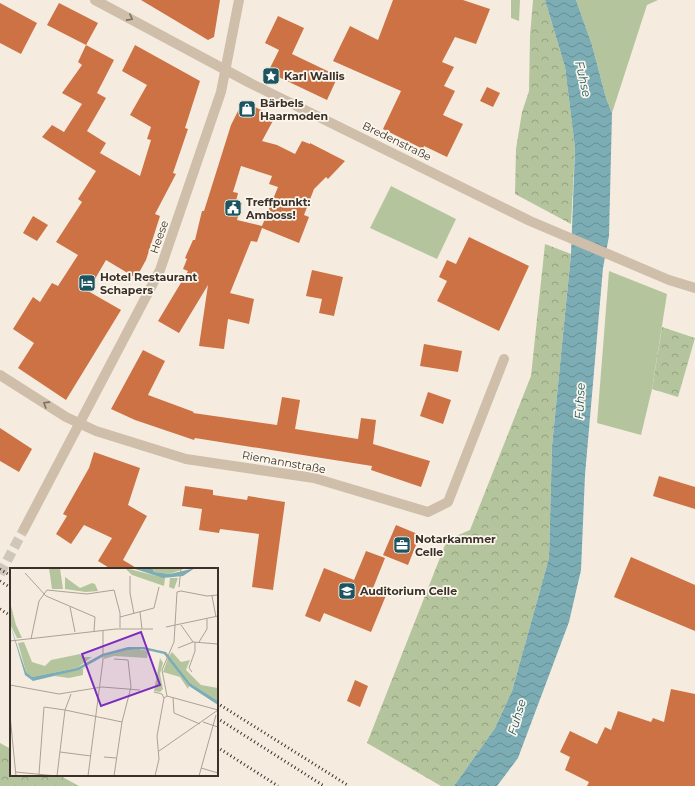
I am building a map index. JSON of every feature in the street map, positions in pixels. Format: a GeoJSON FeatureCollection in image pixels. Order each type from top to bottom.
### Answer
{"type":"FeatureCollection","features":[{"type":"Feature","properties":{"kind":"street","name":"Bredenstraße"},"geometry":{"type":"LineString","coordinates":[[95,0],[257,87],[551,230],[669,280],[695,288]]}},
{"type":"Feature","properties":{"kind":"street","name":"Heese"},"geometry":{"type":"LineString","coordinates":[[24,528],[160,270],[221,92],[239,0]]}},
{"type":"Feature","properties":{"kind":"street","name":"Riemannstraße"},"geometry":{"type":"LineString","coordinates":[[0,375],[66,417],[96,431],[186,459],[314,478],[428,512],[448,502],[504,359]]}},
{"type":"Feature","properties":{"kind":"green space"},"geometry":{"type":"Polygon","coordinates":[[[511,0],[520,0],[519,21],[511,18],[511,0]]]}},
{"type":"Feature","properties":{"kind":"green space"},"geometry":{"type":"Polygon","coordinates":[[[533,0],[545,0],[565,67],[575,148],[571,224],[515,194],[516,149],[522,112],[529,91],[530,36],[533,0]]]}},
{"type":"Feature","properties":{"kind":"green space"},"geometry":{"type":"Polygon","coordinates":[[[576,0],[658,0],[647,5],[612,113],[606,98],[592,45],[576,0]]]}},
{"type":"Feature","properties":{"kind":"green space"},"geometry":{"type":"Polygon","coordinates":[[[391,186],[456,219],[437,259],[370,228],[391,186]]]}},
{"type":"Feature","properties":{"kind":"green space"},"geometry":{"type":"Polygon","coordinates":[[[545,244],[571,254],[552,446],[549,558],[512,691],[495,728],[454,786],[441,786],[367,743],[447,540],[470,530],[531,376],[545,244]]]}},
{"type":"Feature","properties":{"kind":"green space"},"geometry":{"type":"Polygon","coordinates":[[[609,271],[667,294],[652,389],[641,435],[597,423],[609,271]]]}},
{"type":"Feature","properties":{"kind":"green space"},"geometry":{"type":"Polygon","coordinates":[[[662,327],[695,338],[678,397],[652,389],[662,327]]]}},
{"type":"Feature","properties":{"kind":"green space"},"geometry":{"type":"Polygon","coordinates":[[[0,743],[10,748],[10,776],[61,776],[79,786],[0,786],[0,743]]]}},
{"type":"Feature","properties":{"kind":"water","name":"Fuhse"},"geometry":{"type":"Polygon","coordinates":[[[545,0],[576,0],[592,45],[606,98],[612,113],[609,236],[603,268],[585,475],[581,570],[569,622],[518,758],[497,786],[454,786],[495,728],[512,691],[549,558],[552,446],[571,254],[575,148],[565,67],[545,0]]]}},
{"type":"Feature","properties":{"kind":"building"},"geometry":{"type":"Polygon","coordinates":[[[141,0],[220,0],[214,37],[208,40],[141,0]]]}},
{"type":"Feature","properties":{"kind":"building"},"geometry":{"type":"Polygon","coordinates":[[[393,0],[463,0],[490,9],[476,44],[455,37],[442,62],[454,67],[444,86],[455,91],[443,115],[463,124],[447,157],[424,146],[423,149],[383,129],[401,91],[333,61],[350,26],[378,40],[393,0]]]}},
{"type":"Feature","properties":{"kind":"building"},"geometry":{"type":"Polygon","coordinates":[[[0,3],[37,23],[21,54],[0,43],[0,3]]]}},
{"type":"Feature","properties":{"kind":"building"},"geometry":{"type":"Polygon","coordinates":[[[59,3],[98,23],[86,45],[47,25],[59,3]]]}},
{"type":"Feature","properties":{"kind":"building"},"geometry":{"type":"Polygon","coordinates":[[[278,16],[304,28],[292,54],[338,76],[327,100],[268,72],[279,50],[265,43],[278,16]]]}},
{"type":"Feature","properties":{"kind":"building"},"geometry":{"type":"Polygon","coordinates":[[[86,45],[114,60],[97,93],[106,98],[87,131],[106,143],[100,153],[140,176],[151,140],[147,139],[151,127],[130,115],[147,85],[122,71],[135,45],[200,81],[185,128],[188,129],[173,173],[176,174],[155,214],[160,216],[146,260],[136,278],[106,260],[88,291],[121,310],[66,400],[18,368],[34,343],[13,329],[33,297],[40,302],[52,283],[58,286],[78,255],[56,242],[82,202],[78,199],[96,171],[42,137],[52,125],[64,132],[82,104],[62,93],[82,65],[78,62],[86,45]]]}},
{"type":"Feature","properties":{"kind":"building"},"geometry":{"type":"Polygon","coordinates":[[[487,87],[500,93],[493,107],[480,101],[487,87]]]}},
{"type":"Feature","properties":{"kind":"building"},"geometry":{"type":"Polygon","coordinates":[[[243,101],[275,117],[262,141],[277,145],[295,154],[302,141],[310,143],[345,161],[328,179],[326,177],[314,189],[304,215],[309,217],[299,243],[262,228],[257,242],[251,241],[230,293],[254,299],[249,324],[228,319],[224,349],[199,346],[208,285],[179,333],[158,321],[188,271],[183,269],[187,259],[185,258],[193,240],[195,240],[202,211],[204,211],[231,125],[243,101]],[[241,166],[233,192],[238,193],[236,201],[242,203],[237,220],[262,226],[278,187],[269,184],[272,176],[241,166]]]}},
{"type":"Feature","properties":{"kind":"building"},"geometry":{"type":"Polygon","coordinates":[[[33,216],[48,225],[37,241],[23,233],[33,216]]]}},
{"type":"Feature","properties":{"kind":"building"},"geometry":{"type":"Polygon","coordinates":[[[469,237],[529,266],[499,331],[437,301],[447,281],[439,277],[447,260],[456,264],[469,237]]]}},
{"type":"Feature","properties":{"kind":"building"},"geometry":{"type":"Polygon","coordinates":[[[312,270],[343,277],[334,316],[319,313],[322,299],[306,296],[312,270]]]}},
{"type":"Feature","properties":{"kind":"building"},"geometry":{"type":"Polygon","coordinates":[[[424,344],[462,351],[458,372],[420,366],[424,344]]]}},
{"type":"Feature","properties":{"kind":"building"},"geometry":{"type":"Polygon","coordinates":[[[143,350],[165,361],[148,395],[194,412],[193,413],[277,425],[282,397],[300,400],[295,429],[358,439],[361,418],[376,420],[373,444],[430,461],[421,487],[371,470],[372,466],[195,438],[194,440],[135,420],[111,409],[143,350]]]}},
{"type":"Feature","properties":{"kind":"building"},"geometry":{"type":"Polygon","coordinates":[[[428,392],[451,400],[443,424],[420,416],[428,392]]]}},
{"type":"Feature","properties":{"kind":"building"},"geometry":{"type":"Polygon","coordinates":[[[0,428],[32,449],[19,472],[0,461],[0,428]]]}},
{"type":"Feature","properties":{"kind":"building"},"geometry":{"type":"Polygon","coordinates":[[[94,452],[140,468],[128,505],[147,516],[123,560],[136,568],[109,568],[98,561],[112,538],[84,525],[71,544],[56,534],[67,516],[63,514],[89,468],[94,452]]]}},
{"type":"Feature","properties":{"kind":"building"},"geometry":{"type":"Polygon","coordinates":[[[659,476],[695,487],[695,509],[653,496],[659,476]]]}},
{"type":"Feature","properties":{"kind":"building"},"geometry":{"type":"Polygon","coordinates":[[[185,486],[213,490],[213,495],[247,500],[248,496],[285,502],[273,590],[252,587],[259,534],[220,529],[219,533],[199,530],[202,509],[182,506],[185,486]]]}},
{"type":"Feature","properties":{"kind":"building","name":"Notarkammer Celle"},"geometry":{"type":"Polygon","coordinates":[[[396,525],[420,535],[408,565],[383,555],[396,525]]]}},
{"type":"Feature","properties":{"kind":"building","name":"Auditorium Celle"},"geometry":{"type":"Polygon","coordinates":[[[366,551],[385,558],[373,588],[387,593],[371,632],[324,613],[320,622],[305,616],[324,568],[354,580],[366,551]]]}},
{"type":"Feature","properties":{"kind":"building"},"geometry":{"type":"Polygon","coordinates":[[[631,557],[695,585],[695,631],[614,597],[631,557]]]}},
{"type":"Feature","properties":{"kind":"building"},"geometry":{"type":"Polygon","coordinates":[[[355,680],[368,686],[360,707],[347,701],[355,680]]]}},
{"type":"Feature","properties":{"kind":"building"},"geometry":{"type":"Polygon","coordinates":[[[671,689],[695,694],[695,786],[587,786],[589,782],[565,770],[570,757],[560,752],[570,731],[597,744],[605,727],[611,730],[618,711],[651,722],[653,718],[664,722],[671,689]]]}},
{"type":"Feature","properties":{"kind":"tunnel"},"geometry":{"type":"LineString","coordinates":[[0,574],[24,529]]}},
{"type":"Feature","properties":{"kind":"railway"},"geometry":{"type":"LineString","coordinates":[[0,569],[10,575]]}},
{"type":"Feature","properties":{"kind":"railway"},"geometry":{"type":"LineString","coordinates":[[0,581],[10,587]]}},
{"type":"Feature","properties":{"kind":"railway"},"geometry":{"type":"LineString","coordinates":[[0,609],[10,615]]}},
{"type":"Feature","properties":{"kind":"railway"},"geometry":{"type":"LineString","coordinates":[[218,704],[349,786]]}},
{"type":"Feature","properties":{"kind":"railway"},"geometry":{"type":"LineString","coordinates":[[218,719],[324,786]]}},
{"type":"Feature","properties":{"kind":"railway"},"geometry":{"type":"LineString","coordinates":[[218,748],[278,786]]}},
{"type":"Feature","properties":{"kind":"place","name":"Karl Wallis"},"geometry":{"type":"Point","coordinates":[271,76]}},
{"type":"Feature","properties":{"kind":"place","name":"Bärbels Haarmoden"},"geometry":{"type":"Point","coordinates":[247,109]}},
{"type":"Feature","properties":{"kind":"place","name":"Treffpunkt: Amboss!"},"geometry":{"type":"Point","coordinates":[233,208]}},
{"type":"Feature","properties":{"kind":"place","name":"Hotel Restaurant Schapers"},"geometry":{"type":"Point","coordinates":[87,283]}},
{"type":"Feature","properties":{"kind":"place","name":"Notarkammer Celle"},"geometry":{"type":"Point","coordinates":[402,545]}},
{"type":"Feature","properties":{"kind":"place","name":"Auditorium Celle"},"geometry":{"type":"Point","coordinates":[347,591]}}]}
